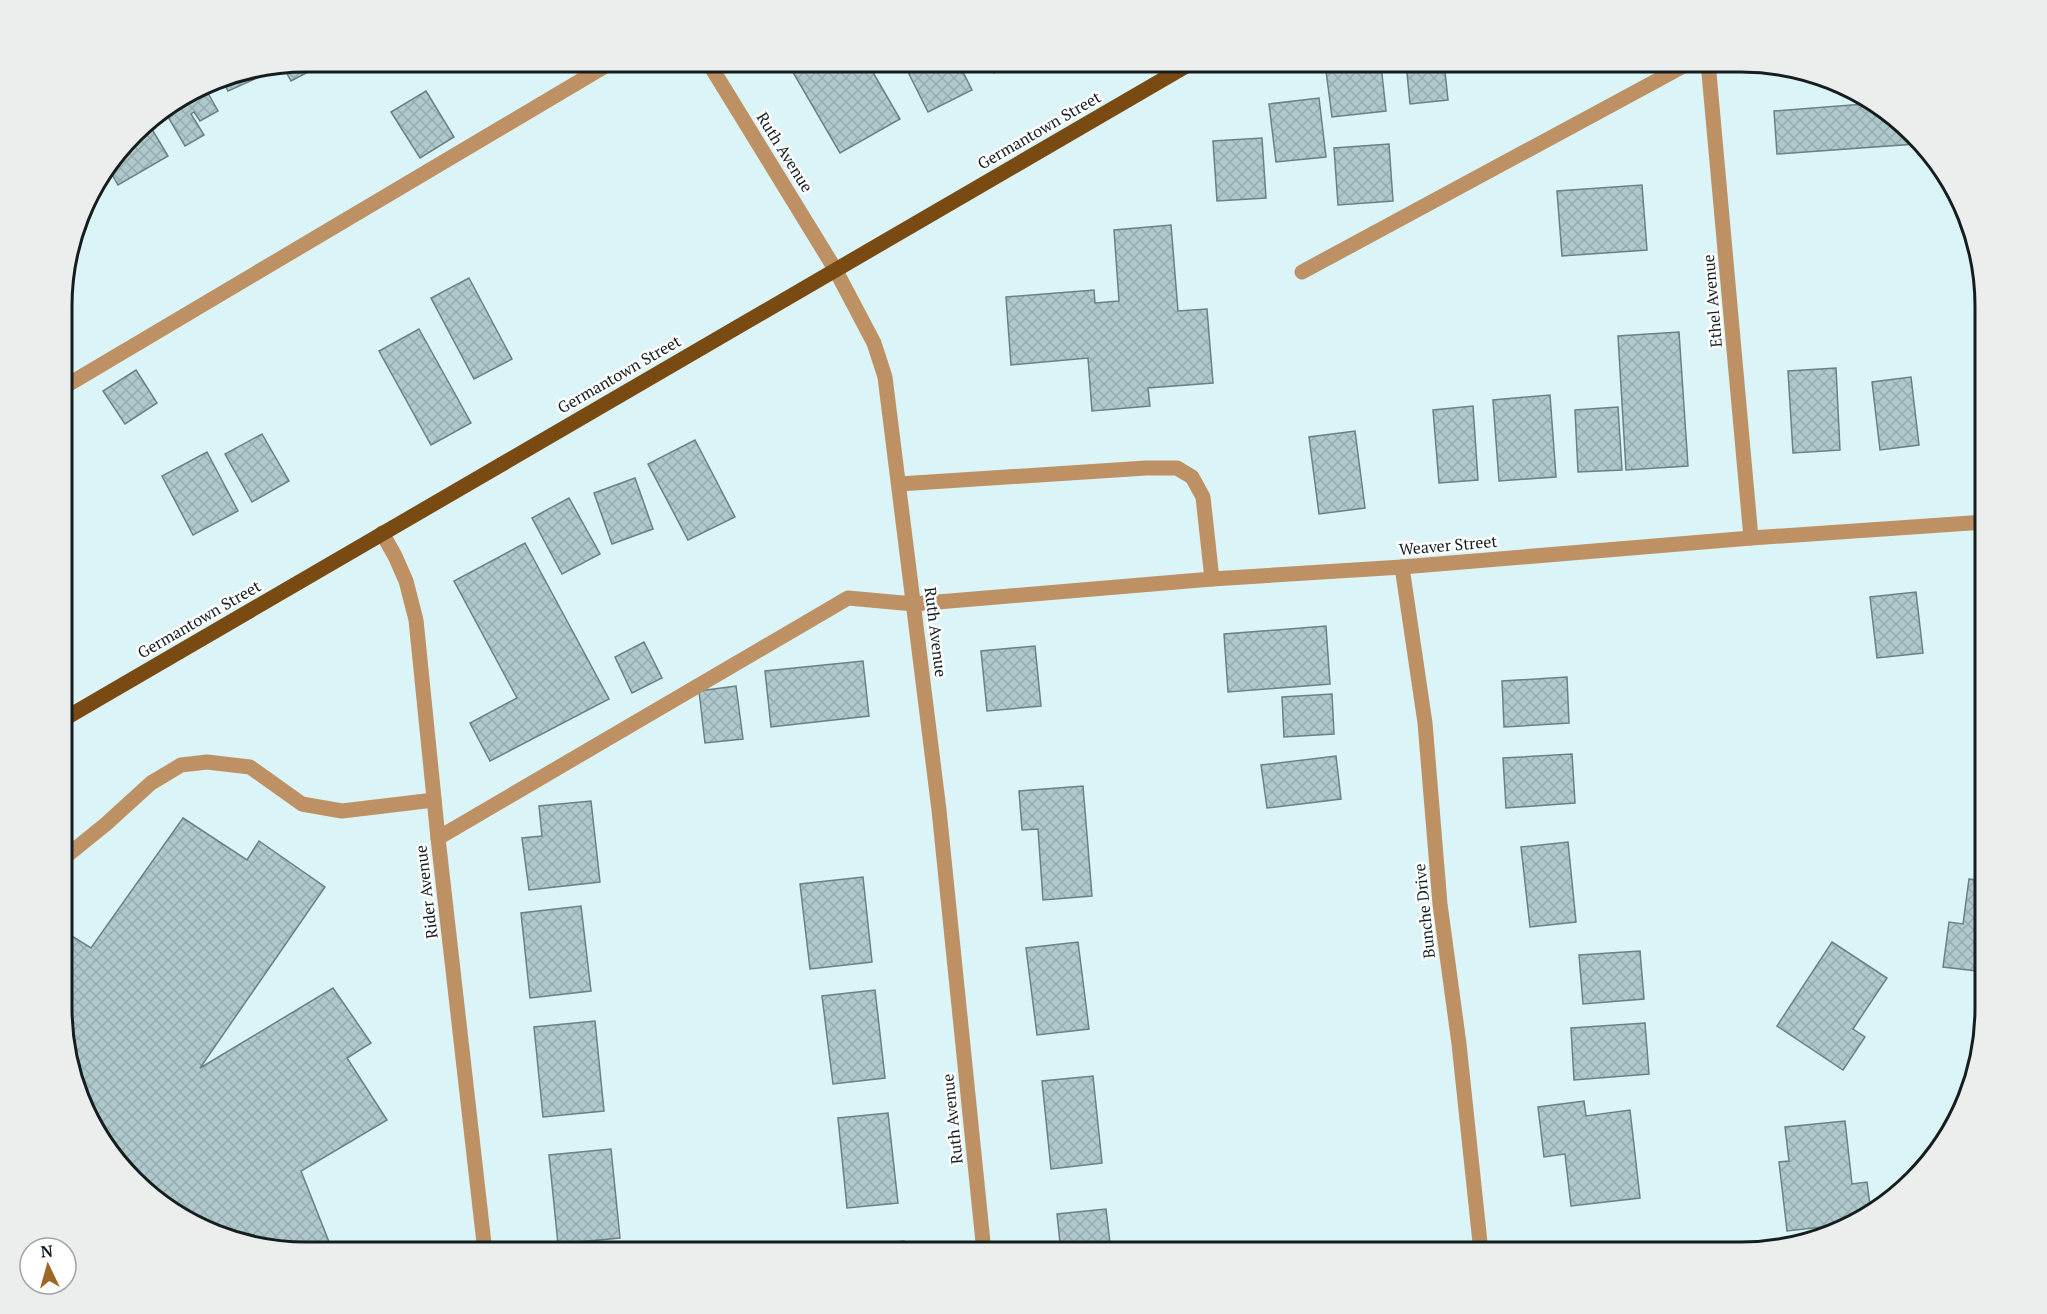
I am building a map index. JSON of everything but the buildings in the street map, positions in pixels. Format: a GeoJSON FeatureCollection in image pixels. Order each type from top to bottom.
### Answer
{"type":"FeatureCollection","features":[{"type":"Feature","properties":{"kind":"main road","name":"Germantown Street"},"geometry":{"type":"LineString","coordinates":[[72,714],[1176,72]]}},
{"type":"Feature","properties":{"kind":"street"},"geometry":{"type":"LineString","coordinates":[[72,382],[595,72]]}},
{"type":"Feature","properties":{"kind":"street","name":"Ruth Avenue"},"geometry":{"type":"LineString","coordinates":[[714,72],[835,269],[874,343],[885,377],[939,810],[983,1242]]}},
{"type":"Feature","properties":{"kind":"street"},"geometry":{"type":"LineString","coordinates":[[1302,272],[1672,72]]}},
{"type":"Feature","properties":{"kind":"street","name":"Ethel Avenue"},"geometry":{"type":"LineString","coordinates":[[1709,72],[1751,538]]}},
{"type":"Feature","properties":{"kind":"street"},"geometry":{"type":"LineString","coordinates":[[899,484],[1177,468],[1192,477],[1203,497],[1212,579]]}},
{"type":"Feature","properties":{"kind":"street","name":"Weaver Street"},"geometry":{"type":"LineString","coordinates":[[438,838],[848,598],[914,604],[1212,579],[1402,567],[1751,538],[1975,523]]}},
{"type":"Feature","properties":{"kind":"street","name":"Rider Avenue"},"geometry":{"type":"LineString","coordinates":[[382,533],[406,581],[416,620],[484,1242]]}},
{"type":"Feature","properties":{"kind":"street","name":"Bunche Drive"},"geometry":{"type":"LineString","coordinates":[[1402,567],[1425,723],[1440,904],[1459,1044],[1480,1242]]}},
{"type":"Feature","properties":{"kind":"street"},"geometry":{"type":"LineString","coordinates":[[72,851],[151,783],[181,765],[207,762],[250,767],[302,804],[342,811],[434,800]]}}]}
